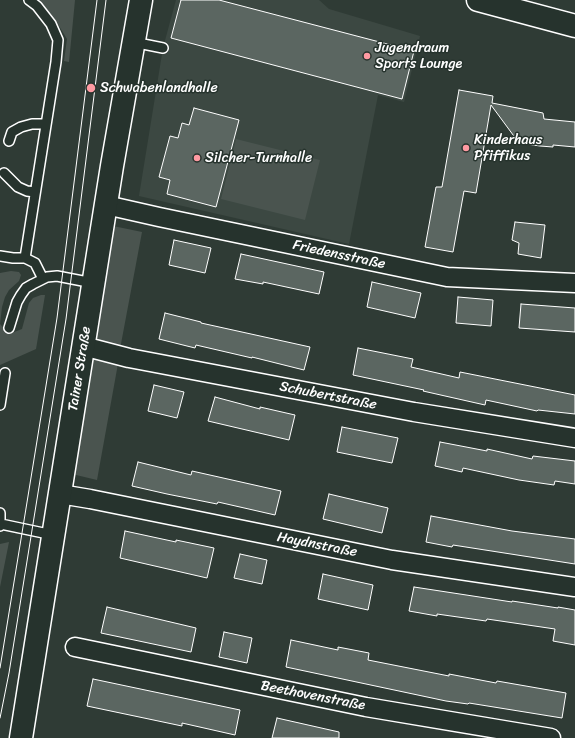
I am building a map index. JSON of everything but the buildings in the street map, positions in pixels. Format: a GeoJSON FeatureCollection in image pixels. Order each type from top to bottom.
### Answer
{"type":"FeatureCollection","features":[{"type":"Feature","properties":{"kind":"street","name":"Tainer Straße"},"geometry":{"type":"LineString","coordinates":[[21,738],[93,283],[140,0]]}},
{"type":"Feature","properties":{"kind":"street"},"geometry":{"type":"LineString","coordinates":[[478,0],[575,26]]}},
{"type":"Feature","properties":{"kind":"street","name":"Friedensstraße"},"geometry":{"type":"LineString","coordinates":[[106,205],[447,277],[575,283]]}},
{"type":"Feature","properties":{"kind":"street","name":"Schubertstraße"},"geometry":{"type":"LineString","coordinates":[[83,346],[129,358],[414,412],[575,438]]}},
{"type":"Feature","properties":{"kind":"street","name":"Haydnstraße"},"geometry":{"type":"LineString","coordinates":[[60,494],[392,560],[575,587]]}},
{"type":"Feature","properties":{"kind":"street","name":"Beethovenstraße"},"geometry":{"type":"LineString","coordinates":[[76,647],[366,707],[551,738]]}},
{"type":"Feature","properties":{"kind":"lane"},"geometry":{"type":"LineString","coordinates":[[25,258],[56,62],[58,40],[51,24],[29,0]]}},
{"type":"Feature","properties":{"kind":"lane"},"geometry":{"type":"LineString","coordinates":[[133,42],[163,48]]}},
{"type":"Feature","properties":{"kind":"lane"},"geometry":{"type":"LineString","coordinates":[[10,141],[12,132],[21,127],[39,123],[46,124]]}},
{"type":"Feature","properties":{"kind":"lane"},"geometry":{"type":"LineString","coordinates":[[4,173],[18,187],[27,191],[35,192]]}},
{"type":"Feature","properties":{"kind":"lane"},"geometry":{"type":"LineString","coordinates":[[0,256],[25,258],[35,263],[43,279]]}},
{"type":"Feature","properties":{"kind":"lane"},"geometry":{"type":"LineString","coordinates":[[10,328],[17,302],[26,288],[43,279],[57,276],[93,283]]}},
{"type":"Feature","properties":{"kind":"lane"},"geometry":{"type":"LineString","coordinates":[[0,405],[5,373]]}},
{"type":"Feature","properties":{"kind":"lane"},"geometry":{"type":"LineString","coordinates":[[0,513],[0,525],[53,535]]}},
{"type":"Feature","properties":{"kind":"shaded area"},"geometry":{"type":"Polygon","coordinates":[[[36,0],[75,0],[69,62],[64,61],[67,39],[56,21],[36,0]]]}},
{"type":"Feature","properties":{"kind":"shaded area"},"geometry":{"type":"Polygon","coordinates":[[[176,0],[319,0],[329,9],[420,36],[404,102],[378,95],[349,244],[139,196],[163,48],[176,0]]]}},
{"type":"Feature","properties":{"kind":"shaded area"},"geometry":{"type":"Polygon","coordinates":[[[236,139],[320,160],[305,220],[221,199],[236,139]]]}},
{"type":"Feature","properties":{"kind":"shaded area"},"geometry":{"type":"Polygon","coordinates":[[[113,226],[142,232],[120,349],[102,342],[95,336],[113,226]]]}},
{"type":"Feature","properties":{"kind":"shaded area"},"geometry":{"type":"Polygon","coordinates":[[[11,271],[19,272],[21,275],[19,281],[9,290],[5,297],[0,324],[0,273],[11,271]]]}},
{"type":"Feature","properties":{"kind":"shaded area"},"geometry":{"type":"Polygon","coordinates":[[[45,295],[36,349],[0,365],[0,324],[9,334],[22,329],[29,303],[33,298],[45,295]]]}},
{"type":"Feature","properties":{"kind":"shaded area"},"geometry":{"type":"Polygon","coordinates":[[[92,352],[119,358],[97,480],[72,474],[92,352]]]}},
{"type":"Feature","properties":{"kind":"shaded area"},"geometry":{"type":"Polygon","coordinates":[[[9,542],[0,587],[0,544],[9,542]]]}},
{"type":"Feature","properties":{"kind":"tram line"},"geometry":{"type":"LineString","coordinates":[[0,668],[57,318],[97,0]]}},
{"type":"Feature","properties":{"kind":"tram line"},"geometry":{"type":"LineString","coordinates":[[0,718],[9,673],[66,319],[106,0]]}},
{"type":"Feature","properties":{"kind":"place","name":"Jugendraum Sports Lounge"},"geometry":{"type":"Point","coordinates":[367,56]}},
{"type":"Feature","properties":{"kind":"place","name":"Schwabenlandhalle"},"geometry":{"type":"Point","coordinates":[91,88]}},
{"type":"Feature","properties":{"kind":"place","name":"Kinderhaus Pfiffikus"},"geometry":{"type":"Point","coordinates":[466,148]}},
{"type":"Feature","properties":{"kind":"place","name":"Silcher-Turnhalle"},"geometry":{"type":"Point","coordinates":[197,158]}}]}
